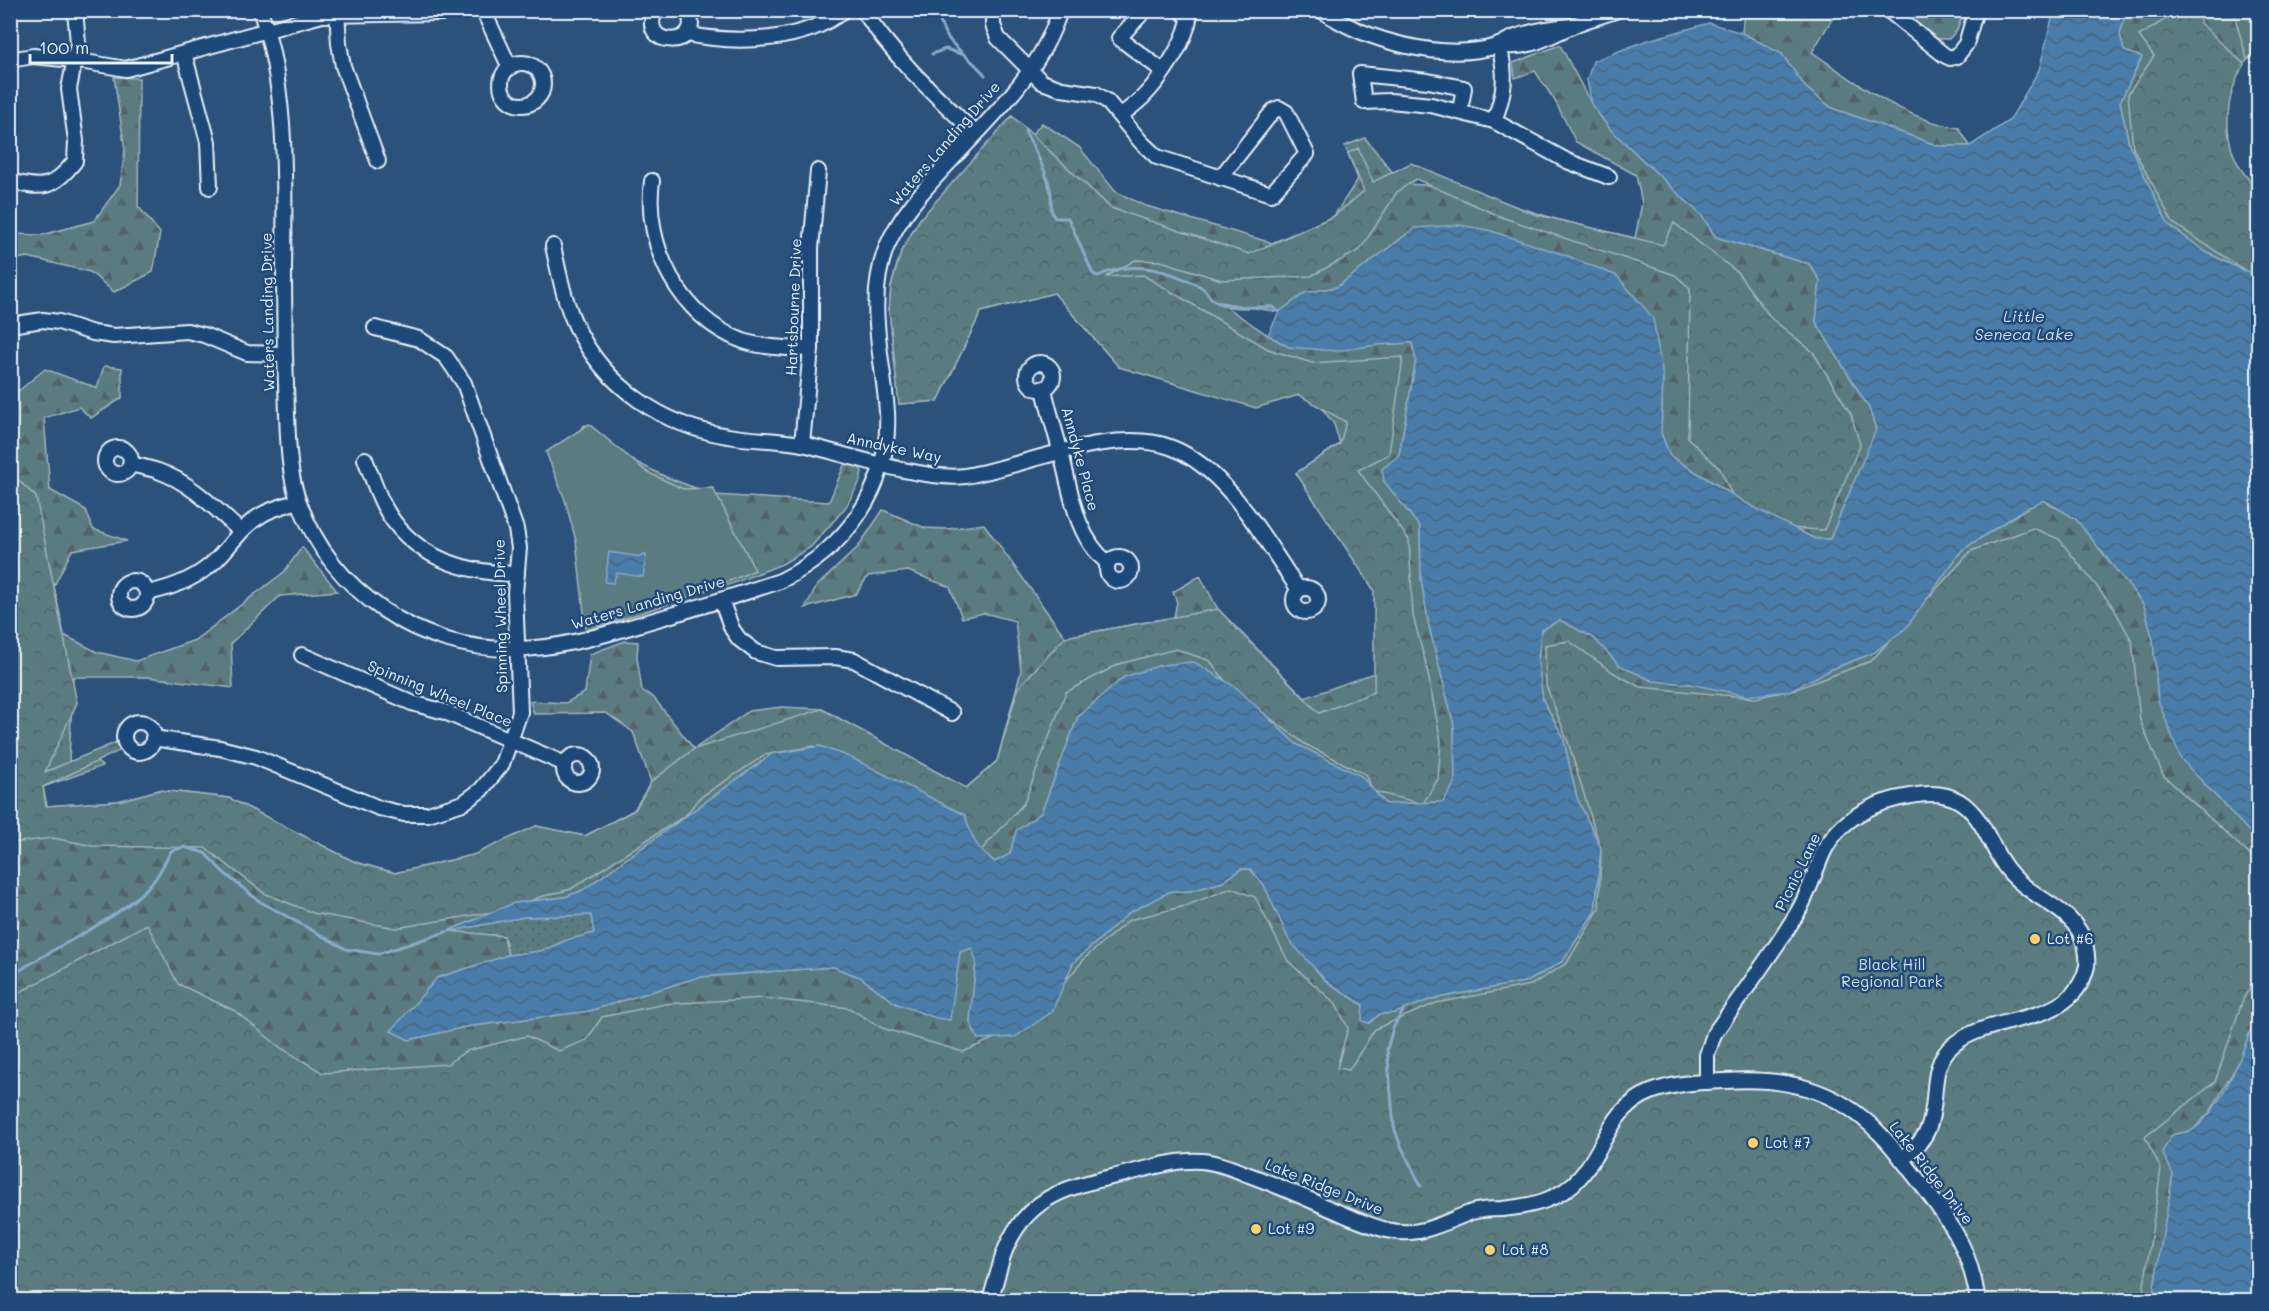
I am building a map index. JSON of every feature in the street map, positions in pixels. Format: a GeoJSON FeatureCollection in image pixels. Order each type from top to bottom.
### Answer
{"type":"FeatureCollection","features":[{"type":"Feature","properties":{"kind":"street"},"geometry":{"type":"LineString","coordinates":[[10,181],[32,187],[54,183],[75,161],[76,141],[69,89],[78,43],[75,10]]}},
{"type":"Feature","properties":{"kind":"street","name":"Waters Landing Drive"},"geometry":{"type":"LineString","coordinates":[[260,10],[276,62],[282,113],[284,354],[288,448],[298,501],[320,546],[333,565],[365,597],[383,611],[403,623],[439,638],[477,646],[516,649],[570,642],[606,634],[780,581],[801,571],[830,550],[854,524],[866,503],[882,464],[886,437],[887,412],[876,330],[877,286],[887,247],[900,220],[920,194],[1003,105],[1030,70],[1045,47],[1060,10]]}},
{"type":"Feature","properties":{"kind":"street"},"geometry":{"type":"LineString","coordinates":[[10,60],[33,56],[126,69],[337,12],[441,14],[460,10]]}},
{"type":"Feature","properties":{"kind":"street"},"geometry":{"type":"LineString","coordinates":[[483,10],[510,68]]}},
{"type":"Feature","properties":{"kind":"street"},"geometry":{"type":"LineString","coordinates":[[656,10],[653,25],[659,36],[670,41],[686,34],[691,22],[687,10]]}},
{"type":"Feature","properties":{"kind":"street"},"geometry":{"type":"LineString","coordinates":[[686,34],[707,38],[773,38],[795,34],[818,26],[844,10]]}},
{"type":"Feature","properties":{"kind":"street"},"geometry":{"type":"LineString","coordinates":[[863,10],[882,40],[976,134]]}},
{"type":"Feature","properties":{"kind":"street"},"geometry":{"type":"LineString","coordinates":[[993,10],[993,25],[998,38],[1042,82],[1052,87],[1096,94],[1107,101],[1156,157],[1220,178],[1270,194],[1307,154],[1286,112],[1279,108],[1273,111],[1220,178]]}},
{"type":"Feature","properties":{"kind":"street"},"geometry":{"type":"LineString","coordinates":[[1145,10],[1119,38],[1163,71]]}},
{"type":"Feature","properties":{"kind":"street"},"geometry":{"type":"LineString","coordinates":[[1121,116],[1143,98],[1163,71],[1187,30],[1190,19],[1181,10]]}},
{"type":"Feature","properties":{"kind":"street"},"geometry":{"type":"LineString","coordinates":[[1321,10],[1352,28],[1398,44],[1450,51],[1476,50],[1499,45],[1512,38],[1551,27],[1572,26],[1618,10]]}},
{"type":"Feature","properties":{"kind":"street"},"geometry":{"type":"LineString","coordinates":[[1888,10],[1950,58],[1957,57],[1966,44],[1976,10]]}},
{"type":"Feature","properties":{"kind":"street"},"geometry":{"type":"LineString","coordinates":[[337,12],[343,66],[378,161]]}},
{"type":"Feature","properties":{"kind":"street"},"geometry":{"type":"LineString","coordinates":[[1494,121],[1504,92],[1505,73],[1499,45]]}},
{"type":"Feature","properties":{"kind":"street"},"geometry":{"type":"LineString","coordinates":[[184,53],[208,142],[210,186]]}},
{"type":"Feature","properties":{"kind":"street"},"geometry":{"type":"LineString","coordinates":[[1460,111],[1464,88],[1428,81],[1360,75],[1364,102],[1390,100],[1431,105],[1494,121],[1567,161],[1609,177]]}},
{"type":"Feature","properties":{"kind":"street","name":"Hartsbourne Drive"},"geometry":{"type":"LineString","coordinates":[[802,444],[811,349],[811,248],[818,171]]}},
{"type":"Feature","properties":{"kind":"street"},"geometry":{"type":"LineString","coordinates":[[652,181],[649,201],[659,249],[670,277],[688,304],[711,324],[742,340],[774,348],[811,349]]}},
{"type":"Feature","properties":{"kind":"street","name":"Anndyke Way"},"geometry":{"type":"LineString","coordinates":[[553,246],[562,291],[576,327],[597,362],[626,391],[660,415],[698,430],[728,436],[802,444],[935,475],[964,476],[1102,443],[1138,441],[1170,447],[1200,462],[1228,488],[1299,590]]}},
{"type":"Feature","properties":{"kind":"street"},"geometry":{"type":"LineString","coordinates":[[10,325],[43,320],[114,336],[187,331],[204,334],[248,353],[284,354]]}},
{"type":"Feature","properties":{"kind":"street","name":"Spinning Wheel Drive"},"geometry":{"type":"LineString","coordinates":[[153,738],[220,748],[256,757],[379,808],[404,814],[428,814],[463,803],[481,790],[502,764],[520,712],[516,649],[515,593],[519,548],[516,529],[464,383],[446,357],[419,339],[375,328]]}},
{"type":"Feature","properties":{"kind":"street","name":"Anndyke Place"},"geometry":{"type":"LineString","coordinates":[[1044,389],[1075,509],[1095,553],[1108,563]]}},
{"type":"Feature","properties":{"kind":"street"},"geometry":{"type":"LineString","coordinates":[[365,459],[385,508],[399,527],[418,545],[438,558],[462,568],[517,574]]}},
{"type":"Feature","properties":{"kind":"street"},"geometry":{"type":"LineString","coordinates":[[130,464],[158,471],[179,481],[199,494],[240,531]]}},
{"type":"Feature","properties":{"kind":"street"},"geometry":{"type":"LineString","coordinates":[[147,592],[164,590],[194,577],[216,560],[240,531],[263,513],[298,501]]}},
{"type":"Feature","properties":{"kind":"street"},"geometry":{"type":"LineString","coordinates":[[721,600],[732,629],[739,639],[756,652],[776,658],[835,657],[854,660],[952,713]]}},
{"type":"Feature","properties":{"kind":"street","name":"Spinning Wheel Place"},"geometry":{"type":"LineString","coordinates":[[302,655],[412,703],[445,712],[565,764]]}},
{"type":"Feature","properties":{"kind":"street","name":"Picnic Lane"},"geometry":{"type":"LineString","coordinates":[[1707,1082],[1707,1055],[1713,1035],[1797,914],[1825,850],[1837,831],[1859,813],[1891,799],[1926,793],[1946,795],[1960,801],[1979,820],[1996,855],[2013,876],[2028,890],[2066,915],[2076,925],[2082,934],[2088,955],[2087,966],[2078,989],[2061,1006],[1971,1033],[1946,1052],[1941,1058],[1935,1077],[1928,1131],[1902,1160]]}},
{"type":"Feature","properties":{"kind":"street","name":"Lake Ridge Drive"},"geometry":{"type":"LineString","coordinates":[[990,1300],[1004,1252],[1025,1215],[1040,1202],[1083,1183],[1185,1161],[1203,1161],[1235,1169],[1375,1227],[1396,1232],[1421,1231],[1475,1211],[1529,1206],[1561,1194],[1581,1176],[1619,1114],[1635,1100],[1652,1092],[1707,1082],[1767,1080],[1821,1092],[1843,1103],[1881,1134],[1961,1238],[1973,1272],[1978,1300]]}},
{"type":"Feature","properties":{"kind":"green space"},"geometry":{"type":"Polygon","coordinates":[[[1744,11],[1837,11],[1812,52],[1882,99],[1919,117],[1959,128],[1970,146],[1939,146],[1832,108],[1806,88],[1782,54],[1742,33],[1744,11]]]}},
{"type":"Feature","properties":{"kind":"green space"},"geometry":{"type":"Polygon","coordinates":[[[1899,11],[1964,11],[1957,30],[1949,39],[1936,39],[1899,11]]]}},
{"type":"Feature","properties":{"kind":"green space"},"geometry":{"type":"Polygon","coordinates":[[[2126,11],[2178,11],[2190,17],[2205,11],[2258,11],[2258,53],[2216,81],[2258,274],[2242,270],[2206,252],[2168,225],[2129,144],[2120,102],[2142,57],[2124,51],[2120,34],[2126,11]]]}},
{"type":"Feature","properties":{"kind":"green space"},"geometry":{"type":"Polygon","coordinates":[[[2178,11],[2200,11],[2200,23],[2244,64],[2231,96],[2228,129],[2237,161],[2258,188],[2258,279],[2173,223],[2133,148],[2128,94],[2154,56],[2139,36],[2178,11]]]}},
{"type":"Feature","properties":{"kind":"green space"},"geometry":{"type":"Polygon","coordinates":[[[2233,11],[2258,11],[2258,53],[2247,59],[2233,11]]]}},
{"type":"Feature","properties":{"kind":"green space"},"geometry":{"type":"Polygon","coordinates":[[[1560,45],[1592,105],[1610,129],[1702,216],[1716,237],[1809,264],[1820,280],[1816,322],[1869,408],[1876,430],[1830,539],[1815,539],[1746,503],[1670,456],[1661,433],[1663,377],[1415,228],[1337,287],[1305,293],[1279,312],[1219,302],[1289,347],[1412,343],[1416,360],[1399,455],[1384,481],[1420,527],[1421,578],[1429,626],[1454,725],[1455,784],[1443,802],[1386,804],[1361,776],[1296,744],[1237,688],[1124,677],[1078,717],[1041,813],[1016,831],[1010,854],[995,862],[984,855],[972,840],[772,754],[583,890],[565,897],[514,903],[448,931],[504,936],[508,955],[437,978],[392,1031],[409,1040],[465,1027],[589,1011],[699,977],[833,967],[860,977],[897,1004],[949,1020],[960,952],[973,948],[976,961],[970,1022],[978,1039],[1052,1012],[1073,963],[1130,912],[1171,891],[1190,891],[1223,882],[1241,869],[1250,869],[1264,885],[1289,939],[1326,981],[1363,1005],[1363,1021],[1369,1023],[1380,1014],[1395,1013],[1432,999],[1529,981],[1563,961],[1595,911],[1601,848],[1577,798],[1563,737],[1543,700],[1538,662],[1541,630],[1560,620],[1594,638],[1619,665],[1653,681],[1690,684],[1832,669],[1873,653],[1906,627],[1962,550],[2025,509],[2044,500],[2076,519],[2144,605],[2153,640],[2158,700],[2227,805],[2258,841],[2258,1009],[2241,1058],[2210,1112],[2193,1130],[2172,1135],[2173,1174],[2152,1300],[1986,1300],[1693,1038],[11,1300],[10,398],[45,369],[97,388],[104,366],[122,368],[122,398],[91,418],[79,407],[44,418],[50,490],[86,510],[93,529],[127,541],[72,550],[54,586],[64,635],[97,652],[136,661],[195,640],[284,572],[302,547],[337,591],[280,596],[231,643],[233,688],[147,677],[73,677],[69,761],[93,759],[102,766],[43,787],[47,806],[118,801],[159,790],[229,798],[355,862],[395,873],[473,855],[504,862],[536,826],[585,836],[634,810],[651,782],[633,732],[606,713],[534,714],[530,701],[566,703],[585,692],[590,654],[625,641],[638,642],[637,657],[642,690],[654,698],[694,749],[749,711],[781,707],[822,709],[966,788],[997,761],[1021,671],[1015,621],[984,613],[962,618],[950,587],[908,571],[868,576],[856,594],[805,608],[817,586],[858,547],[883,510],[925,528],[948,529],[984,524],[1065,637],[1174,617],[1177,602],[1173,592],[1200,576],[1218,609],[1305,698],[1374,673],[1382,651],[1374,590],[1296,473],[1340,444],[1334,424],[1305,387],[1119,367],[1054,293],[981,312],[938,401],[899,404],[889,310],[891,287],[897,264],[920,219],[1016,152],[1042,123],[1079,147],[1115,191],[1143,205],[1272,243],[1334,216],[1358,179],[1345,146],[1365,138],[1402,184],[1451,186],[1559,220],[1635,238],[1642,203],[1636,175],[1576,142],[1555,101],[1535,71],[1515,78],[1513,63],[1560,45]]]}},
{"type":"Feature","properties":{"kind":"green space"},"geometry":{"type":"Polygon","coordinates":[[[114,77],[139,78],[138,206],[160,233],[153,272],[114,292],[90,272],[28,257],[10,260],[11,234],[42,235],[94,221],[120,185],[125,150],[114,77]]]}},
{"type":"Feature","properties":{"kind":"green space"},"geometry":{"type":"Polygon","coordinates":[[[1012,116],[1111,208],[1249,254],[1334,216],[1364,191],[1348,153],[1358,148],[1373,182],[1411,163],[1534,214],[1663,245],[1674,223],[1737,272],[1771,318],[1813,352],[1851,414],[1860,445],[1824,530],[1786,528],[1734,499],[1720,469],[1688,438],[1690,288],[1675,275],[1504,218],[1416,179],[1397,192],[1360,250],[1311,276],[1221,280],[1161,261],[1135,260],[1106,277],[1143,275],[1268,349],[1312,363],[1403,357],[1389,454],[1358,470],[1409,540],[1413,616],[1426,664],[1441,742],[1438,779],[1423,804],[1372,791],[1367,775],[1305,744],[1232,690],[1210,661],[1176,649],[1119,664],[1066,692],[1024,803],[978,854],[951,811],[842,754],[814,746],[765,755],[699,798],[686,815],[571,889],[540,897],[511,909],[396,928],[313,913],[264,893],[205,848],[93,846],[53,838],[11,843],[10,472],[36,497],[77,703],[45,772],[117,742],[121,750],[43,787],[46,806],[118,801],[159,790],[229,798],[355,862],[395,873],[473,855],[536,826],[585,836],[635,810],[651,782],[694,749],[822,709],[966,788],[997,761],[1018,688],[1065,637],[1218,609],[1319,713],[1374,692],[1374,590],[1296,473],[1340,444],[1346,422],[1299,395],[1256,408],[1119,367],[1054,293],[981,312],[938,401],[899,404],[889,310],[891,287],[901,252],[920,219],[1012,116]]]}},
{"type":"Feature","properties":{"kind":"green space"},"geometry":{"type":"Polygon","coordinates":[[[589,424],[647,472],[683,489],[713,488],[755,570],[672,603],[586,630],[576,541],[565,500],[546,452],[589,424]]]}},
{"type":"Feature","properties":{"kind":"green space"},"geometry":{"type":"Polygon","coordinates":[[[585,425],[610,449],[666,477],[714,495],[829,502],[845,463],[857,466],[862,471],[860,481],[845,508],[811,547],[782,564],[726,586],[562,447],[585,425]]]}},
{"type":"Feature","properties":{"kind":"green space","name":"Black Hill Regional Park"},"geometry":{"type":"Polygon","coordinates":[[[2033,528],[2059,539],[2113,607],[2132,641],[2140,720],[2163,775],[2249,854],[2258,869],[2258,974],[2243,999],[2215,1082],[2145,1137],[2161,1169],[2142,1300],[11,1300],[11,997],[147,924],[178,984],[235,1011],[281,1048],[323,1073],[447,1064],[466,1051],[527,1036],[559,1051],[587,1040],[602,1017],[665,1004],[764,998],[849,1008],[882,1028],[963,1052],[1031,1022],[1086,957],[1129,920],[1185,906],[1231,888],[1255,897],[1288,961],[1335,1003],[1348,1028],[1337,1068],[1349,1070],[1375,1029],[1436,1003],[1531,985],[1567,963],[1599,909],[1601,850],[1568,742],[1546,685],[1545,645],[1569,641],[1614,673],[1640,687],[1755,698],[1796,689],[1871,661],[1971,551],[2033,528]]]}},
{"type":"Feature","properties":{"kind":"green space"},"geometry":{"type":"Polygon","coordinates":[[[591,915],[594,933],[567,940],[541,951],[508,955],[504,936],[446,932],[524,917],[591,915]]]}},
{"type":"Feature","properties":{"kind":"water","name":"Little Seneca Lake"},"geometry":{"type":"Polygon","coordinates":[[[2054,11],[2126,11],[2120,34],[2124,51],[2142,57],[2120,102],[2129,144],[2168,224],[2206,252],[2242,270],[2258,274],[2258,841],[2181,759],[2158,700],[2153,640],[2144,605],[2076,519],[2044,500],[2025,509],[1962,550],[1906,628],[1873,653],[1832,669],[1789,691],[1747,696],[1690,684],[1653,681],[1619,665],[1594,638],[1560,620],[1541,630],[1538,662],[1543,700],[1563,737],[1577,798],[1601,848],[1595,911],[1563,961],[1529,981],[1432,999],[1395,1013],[1380,1014],[1369,1023],[1362,1021],[1363,1005],[1326,981],[1289,940],[1264,885],[1250,869],[1241,869],[1223,882],[1190,891],[1171,891],[1130,912],[1073,963],[1052,1012],[1015,1037],[978,1039],[970,1022],[976,961],[972,948],[960,952],[950,1020],[936,1018],[897,1004],[860,977],[833,967],[699,977],[589,1011],[465,1027],[409,1040],[391,1031],[437,978],[508,955],[541,951],[567,940],[594,933],[591,915],[524,917],[446,932],[514,903],[565,897],[583,890],[772,754],[820,746],[852,758],[965,815],[975,842],[995,862],[1010,854],[1016,831],[1041,813],[1078,717],[1124,677],[1161,665],[1194,662],[1237,688],[1296,744],[1361,776],[1386,804],[1443,802],[1455,783],[1454,725],[1429,626],[1421,578],[1420,527],[1384,481],[1382,469],[1399,455],[1416,360],[1412,343],[1336,351],[1289,347],[1268,335],[1279,312],[1305,293],[1337,287],[1415,228],[1459,225],[1488,230],[1568,256],[1617,276],[1653,318],[1663,377],[1661,433],[1670,456],[1746,503],[1815,539],[1830,539],[1876,429],[1869,408],[1816,322],[1820,280],[1809,264],[1716,237],[1702,216],[1610,129],[1592,105],[1587,80],[1593,61],[1645,41],[1709,23],[1742,33],[1782,54],[1806,88],[1832,108],[1939,146],[1970,146],[2010,120],[2039,70],[2054,11]]]}},
{"type":"Feature","properties":{"kind":"water"},"geometry":{"type":"Polygon","coordinates":[[[609,552],[641,557],[646,555],[643,577],[617,573],[613,583],[605,582],[609,552]]]}},
{"type":"Feature","properties":{"kind":"water"},"geometry":{"type":"Polygon","coordinates":[[[2258,1009],[2258,1300],[2152,1300],[2173,1174],[2162,1152],[2172,1135],[2194,1129],[2215,1105],[2233,1074],[2258,1009]]]}},
{"type":"Feature","properties":{"kind":"waterway"},"geometry":{"type":"LineString","coordinates":[[945,10],[940,20],[947,36],[985,75]]}},
{"type":"Feature","properties":{"kind":"waterway"},"geometry":{"type":"LineString","coordinates":[[932,54],[946,49],[961,54]]}},
{"type":"Feature","properties":{"kind":"waterway"},"geometry":{"type":"LineString","coordinates":[[1025,131],[1047,178],[1053,215],[1055,218],[1068,218],[1093,274],[1098,276],[1124,268],[1151,269],[1176,276],[1201,287],[1211,299],[1227,306],[1273,307],[1279,312]]}},
{"type":"Feature","properties":{"kind":"waterway"},"geometry":{"type":"LineString","coordinates":[[10,977],[124,908],[155,879],[171,851],[184,847],[205,853],[223,872],[259,901],[346,949],[378,954],[446,932]]}},
{"type":"Feature","properties":{"kind":"waterway"},"geometry":{"type":"LineString","coordinates":[[1404,1009],[1393,1028],[1387,1049],[1394,1127],[1421,1186]]}},
{"type":"Feature","properties":{"kind":"place","name":"Lot #6"},"geometry":{"type":"Point","coordinates":[2035,939]}},
{"type":"Feature","properties":{"kind":"place","name":"Lot #7"},"geometry":{"type":"Point","coordinates":[1753,1143]}},
{"type":"Feature","properties":{"kind":"place","name":"Lot #9"},"geometry":{"type":"Point","coordinates":[1256,1229]}},
{"type":"Feature","properties":{"kind":"place","name":"Lot #8"},"geometry":{"type":"Point","coordinates":[1490,1250]}}]}
